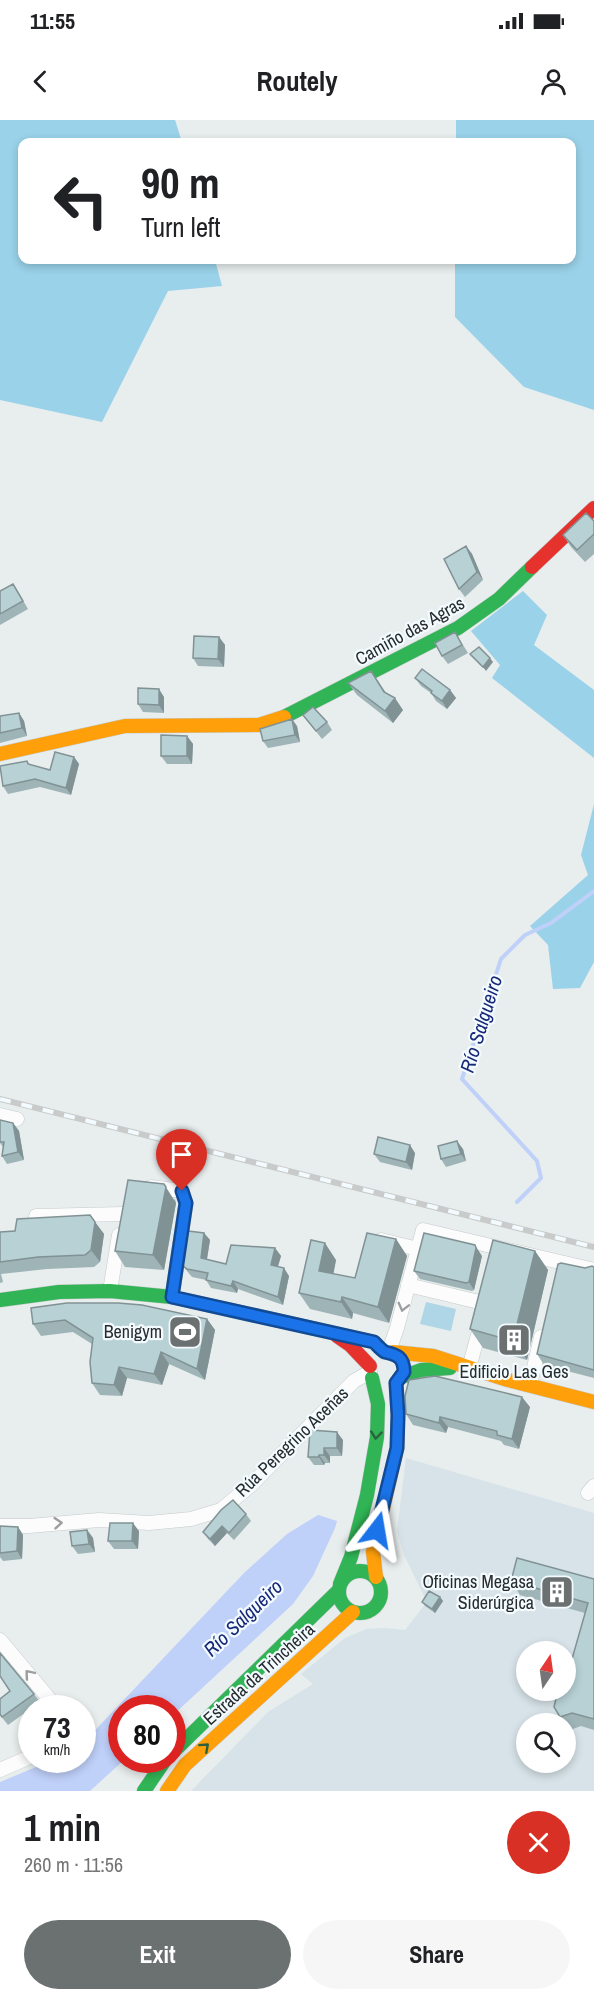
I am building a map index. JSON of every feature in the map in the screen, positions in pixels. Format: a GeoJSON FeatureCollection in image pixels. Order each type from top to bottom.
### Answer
{"type":"FeatureCollection","features":[{"type":"Feature","properties":{"kind":"main road","name":"Camiño das Agras"},"geometry":{"type":"LineString","coordinates":[[0,754],[124,726],[259,725],[292,716],[458,628],[499,599],[594,508]]}},
{"type":"Feature","properties":{"kind":"main road"},"geometry":{"type":"LineString","coordinates":[[0,1300],[59,1292],[110,1291],[172,1297],[374,1342],[398,1356],[404,1366],[399,1380]]}},
{"type":"Feature","properties":{"kind":"main road"},"geometry":{"type":"LineString","coordinates":[[333,1334],[350,1345],[380,1384],[391,1385],[421,1370],[469,1368]]}},
{"type":"Feature","properties":{"kind":"main road"},"geometry":{"type":"LineString","coordinates":[[371,1372],[374,1357],[389,1352],[413,1351],[456,1361],[469,1368],[594,1402]]}},
{"type":"Feature","properties":{"kind":"main road","name":"Estrada da Trincheira"},"geometry":{"type":"LineString","coordinates":[[339,1587],[351,1557],[364,1506],[377,1437],[378,1404],[371,1372]]}},
{"type":"Feature","properties":{"kind":"main road","name":"Estrada da Trincheira"},"geometry":{"type":"LineString","coordinates":[[168,1791],[185,1765],[353,1612],[360,1614],[369,1611],[379,1603],[381,1590],[376,1577],[373,1552],[397,1448],[399,1380]]}},
{"type":"Feature","properties":{"kind":"main road","name":"Estrada da Trincheira"},"geometry":{"type":"LineString","coordinates":[[186,1738],[339,1587],[344,1578],[356,1571],[363,1571],[376,1577]]}},
{"type":"Feature","properties":{"kind":"main road"},"geometry":{"type":"LineString","coordinates":[[339,1587],[339,1596],[344,1606],[353,1612]]}},
{"type":"Feature","properties":{"kind":"main road"},"geometry":{"type":"LineString","coordinates":[[144,1791],[156,1773]]}},
{"type":"Feature","properties":{"kind":"street"},"geometry":{"type":"LineString","coordinates":[[0,1115],[17,1119]]}},
{"type":"Feature","properties":{"kind":"street"},"geometry":{"type":"LineString","coordinates":[[133,1185],[182,1191],[186,1203],[172,1297]]}},
{"type":"Feature","properties":{"kind":"street"},"geometry":{"type":"LineString","coordinates":[[36,1216],[124,1210],[110,1291]]}},
{"type":"Feature","properties":{"kind":"street"},"geometry":{"type":"LineString","coordinates":[[389,1352],[423,1230],[495,1253],[558,1269],[594,1270]]}},
{"type":"Feature","properties":{"kind":"street"},"geometry":{"type":"LineString","coordinates":[[368,1237],[418,1249]]}},
{"type":"Feature","properties":{"kind":"street"},"geometry":{"type":"LineString","coordinates":[[408,1285],[483,1296]]}},
{"type":"Feature","properties":{"kind":"street"},"geometry":{"type":"LineString","coordinates":[[456,1361],[465,1354],[483,1296]]}},
{"type":"Feature","properties":{"kind":"street"},"geometry":{"type":"LineString","coordinates":[[469,1368],[483,1296]]}},
{"type":"Feature","properties":{"kind":"street"},"geometry":{"type":"LineString","coordinates":[[530,1385],[545,1321]]}},
{"type":"Feature","properties":{"kind":"street","name":"Rúa Peregrino Aceñas"},"geometry":{"type":"LineString","coordinates":[[0,1526],[99,1520],[149,1523],[191,1519],[221,1510],[251,1485],[354,1381],[371,1372]]}},
{"type":"Feature","properties":{"kind":"street"},"geometry":{"type":"LineString","coordinates":[[0,1641],[46,1695]]}},
{"type":"Feature","properties":{"kind":"street"},"geometry":{"type":"LineString","coordinates":[[0,1770],[18,1762]]}},
{"type":"Feature","properties":{"kind":"shaded area"},"geometry":{"type":"Polygon","coordinates":[[[0,120],[175,120],[181,138],[18,138],[18,264],[216,264],[222,286],[168,291],[102,422],[0,400],[0,120]]]}},
{"type":"Feature","properties":{"kind":"shaded area"},"geometry":{"type":"Polygon","coordinates":[[[456,120],[594,120],[594,410],[524,387],[455,317],[455,264],[576,264],[576,138],[456,138],[456,120]]]}},
{"type":"Feature","properties":{"kind":"shaded area"},"geometry":{"type":"Polygon","coordinates":[[[523,591],[547,615],[534,645],[594,690],[594,758],[492,678],[500,665],[471,631],[523,591]]]}},
{"type":"Feature","properties":{"kind":"shaded area"},"geometry":{"type":"Polygon","coordinates":[[[594,804],[594,962],[580,988],[553,989],[548,945],[530,926],[588,875],[581,855],[594,804]]]}},
{"type":"Feature","properties":{"kind":"shaded area"},"geometry":{"type":"Polygon","coordinates":[[[426,1302],[456,1309],[451,1331],[420,1324],[426,1302]]]}},
{"type":"Feature","properties":{"kind":"shaded area"},"geometry":{"type":"Polygon","coordinates":[[[406,1458],[594,1513],[594,1791],[191,1791],[268,1712],[313,1684],[301,1674],[345,1638],[366,1629],[405,1630],[427,1602],[404,1555],[397,1531],[406,1458]]]}},
{"type":"Feature","properties":{"kind":"water"},"geometry":{"type":"Polygon","coordinates":[[[318,1515],[337,1521],[313,1576],[293,1604],[186,1703],[186,1695],[128,1695],[244,1573],[287,1534],[318,1515]]]}},
{"type":"Feature","properties":{"kind":"water"},"geometry":{"type":"Polygon","coordinates":[[[108,1717],[110,1773],[90,1791],[0,1791],[0,1782],[22,1773],[96,1773],[96,1729],[108,1717]]]}},
{"type":"Feature","properties":{"kind":"building"},"geometry":{"type":"Polygon","coordinates":[[[586,513],[594,521],[594,534],[577,550],[563,535],[586,513]]]}},
{"type":"Feature","properties":{"kind":"building"},"geometry":{"type":"Polygon","coordinates":[[[466,546],[477,572],[459,589],[444,559],[466,546]]]}},
{"type":"Feature","properties":{"kind":"building"},"geometry":{"type":"Polygon","coordinates":[[[13,584],[23,601],[0,614],[0,591],[13,584]]]}},
{"type":"Feature","properties":{"kind":"building"},"geometry":{"type":"Polygon","coordinates":[[[455,632],[462,645],[442,656],[435,643],[455,632]]]}},
{"type":"Feature","properties":{"kind":"building"},"geometry":{"type":"Polygon","coordinates":[[[194,636],[219,637],[218,659],[193,658],[194,636]]]}},
{"type":"Feature","properties":{"kind":"building"},"geometry":{"type":"Polygon","coordinates":[[[479,647],[490,658],[483,667],[470,654],[479,647]]]}},
{"type":"Feature","properties":{"kind":"building"},"geometry":{"type":"Polygon","coordinates":[[[422,669],[450,690],[442,701],[415,678],[422,669]]]}},
{"type":"Feature","properties":{"kind":"building"},"geometry":{"type":"Polygon","coordinates":[[[371,671],[384,692],[395,698],[385,711],[348,683],[371,671]]]}},
{"type":"Feature","properties":{"kind":"building"},"geometry":{"type":"Polygon","coordinates":[[[138,688],[159,689],[159,705],[138,704],[138,688]]]}},
{"type":"Feature","properties":{"kind":"building"},"geometry":{"type":"Polygon","coordinates":[[[313,707],[327,722],[316,731],[303,715],[313,707]]]}},
{"type":"Feature","properties":{"kind":"building"},"geometry":{"type":"Polygon","coordinates":[[[19,713],[22,728],[0,733],[0,716],[19,713]]]}},
{"type":"Feature","properties":{"kind":"building"},"geometry":{"type":"Polygon","coordinates":[[[292,719],[295,735],[263,741],[260,729],[292,719]]]}},
{"type":"Feature","properties":{"kind":"building"},"geometry":{"type":"Polygon","coordinates":[[[161,735],[187,736],[187,756],[161,756],[161,735]]]}},
{"type":"Feature","properties":{"kind":"building"},"geometry":{"type":"Polygon","coordinates":[[[55,752],[74,757],[66,788],[35,779],[3,786],[0,766],[27,761],[28,764],[50,770],[55,752]]]}},
{"type":"Feature","properties":{"kind":"building"},"geometry":{"type":"Polygon","coordinates":[[[0,1120],[13,1123],[18,1152],[2,1156],[4,1142],[0,1142],[0,1120]]]}},
{"type":"Feature","properties":{"kind":"building"},"geometry":{"type":"Polygon","coordinates":[[[378,1137],[410,1145],[406,1162],[374,1154],[378,1137]]]}},
{"type":"Feature","properties":{"kind":"building"},"geometry":{"type":"Polygon","coordinates":[[[457,1141],[461,1154],[441,1159],[438,1146],[457,1141]]]}},
{"type":"Feature","properties":{"kind":"building"},"geometry":{"type":"Polygon","coordinates":[[[128,1180],[164,1184],[166,1187],[153,1255],[115,1251],[128,1180]]]}},
{"type":"Feature","properties":{"kind":"building"},"geometry":{"type":"Polygon","coordinates":[[[90,1215],[95,1222],[91,1250],[85,1255],[38,1257],[0,1262],[0,1232],[15,1231],[17,1219],[90,1215]]]}},
{"type":"Feature","properties":{"kind":"building"},"geometry":{"type":"Polygon","coordinates":[[[188,1231],[204,1233],[201,1258],[226,1264],[231,1245],[275,1248],[271,1265],[284,1268],[278,1297],[233,1281],[231,1286],[206,1280],[208,1273],[187,1269],[182,1265],[188,1231]]]}},
{"type":"Feature","properties":{"kind":"building"},"geometry":{"type":"Polygon","coordinates":[[[367,1233],[396,1239],[378,1307],[342,1297],[341,1302],[299,1293],[311,1240],[325,1243],[319,1271],[355,1278],[367,1233]]]}},
{"type":"Feature","properties":{"kind":"building"},"geometry":{"type":"Polygon","coordinates":[[[424,1233],[475,1245],[469,1282],[414,1271],[424,1233]]]}},
{"type":"Feature","properties":{"kind":"building"},"geometry":{"type":"Polygon","coordinates":[[[493,1240],[535,1251],[513,1341],[470,1329],[493,1240]]]}},
{"type":"Feature","properties":{"kind":"building"},"geometry":{"type":"Polygon","coordinates":[[[558,1264],[585,1268],[594,1267],[594,1370],[537,1354],[558,1264]]]}},
{"type":"Feature","properties":{"kind":"building"},"geometry":{"type":"Polygon","coordinates":[[[67,1303],[142,1305],[207,1319],[197,1369],[161,1352],[154,1374],[119,1367],[114,1385],[92,1383],[90,1362],[93,1338],[65,1320],[33,1324],[31,1308],[67,1303]]]}},
{"type":"Feature","properties":{"kind":"building"},"geometry":{"type":"Polygon","coordinates":[[[435,1376],[522,1397],[512,1439],[497,1435],[497,1431],[440,1417],[439,1423],[406,1414],[405,1396],[409,1380],[435,1376]]]}},
{"type":"Feature","properties":{"kind":"building"},"geometry":{"type":"Polygon","coordinates":[[[310,1430],[337,1432],[337,1448],[324,1448],[324,1455],[308,1457],[310,1430]]]}},
{"type":"Feature","properties":{"kind":"building"},"geometry":{"type":"Polygon","coordinates":[[[233,1500],[246,1514],[229,1533],[222,1526],[210,1539],[203,1532],[221,1510],[233,1500]]]}},
{"type":"Feature","properties":{"kind":"building"},"geometry":{"type":"Polygon","coordinates":[[[110,1523],[133,1523],[132,1541],[108,1541],[110,1523]]]}},
{"type":"Feature","properties":{"kind":"building"},"geometry":{"type":"Polygon","coordinates":[[[0,1526],[18,1527],[17,1551],[0,1553],[0,1526]]]}},
{"type":"Feature","properties":{"kind":"building"},"geometry":{"type":"Polygon","coordinates":[[[87,1530],[89,1544],[72,1546],[70,1532],[87,1530]]]}},
{"type":"Feature","properties":{"kind":"building"},"geometry":{"type":"Polygon","coordinates":[[[517,1558],[594,1579],[594,1719],[576,1713],[558,1713],[554,1707],[555,1701],[576,1701],[576,1645],[588,1603],[511,1581],[517,1558]]]}},
{"type":"Feature","properties":{"kind":"building"},"geometry":{"type":"Polygon","coordinates":[[[429,1591],[440,1597],[432,1609],[422,1602],[429,1591]]]}},
{"type":"Feature","properties":{"kind":"building"},"geometry":{"type":"Polygon","coordinates":[[[0,1653],[34,1694],[18,1695],[18,1706],[2,1717],[0,1699],[10,1691],[0,1676],[0,1653]]]}},
{"type":"Feature","properties":{"kind":"waterway","name":"Río Salgueiro"},"geometry":{"type":"LineString","coordinates":[[517,1202],[541,1178],[537,1161],[462,1079],[501,959],[525,935],[551,923],[594,891]]}},
{"type":"Feature","properties":{"kind":"railway"},"geometry":{"type":"LineString","coordinates":[[0,1099],[594,1247]]}},
{"type":"Feature","properties":{"kind":"traffic: fast"},"geometry":{"type":"LineString","coordinates":[[284,717],[458,628],[499,599],[532,567]]}},
{"type":"Feature","properties":{"kind":"traffic: fast"},"geometry":{"type":"LineString","coordinates":[[0,1300],[59,1292],[110,1291],[172,1297],[374,1342],[384,1352]]}},
{"type":"Feature","properties":{"kind":"traffic: fast"},"geometry":{"type":"LineString","coordinates":[[402,1377],[421,1370],[450,1368]]}},
{"type":"Feature","properties":{"kind":"traffic: fast"},"geometry":{"type":"LineString","coordinates":[[340,1584],[351,1557],[367,1495],[377,1437],[378,1404],[372,1378]]}},
{"type":"Feature","properties":{"kind":"traffic: fast"},"geometry":{"type":"LineString","coordinates":[[360,1571],[368,1572],[375,1577],[380,1584],[381,1592],[380,1600],[375,1607],[368,1612],[360,1613],[352,1612],[345,1607],[340,1600],[339,1592],[340,1584],[345,1577],[352,1572],[360,1571]]}},
{"type":"Feature","properties":{"kind":"traffic: fast"},"geometry":{"type":"LineString","coordinates":[[186,1739],[339,1590]]}},
{"type":"Feature","properties":{"kind":"traffic: fast"},"geometry":{"type":"LineString","coordinates":[[144,1791],[156,1773]]}},
{"type":"Feature","properties":{"kind":"traffic: slow"},"geometry":{"type":"LineString","coordinates":[[0,754],[125,726],[259,725],[284,717]]}},
{"type":"Feature","properties":{"kind":"traffic: slow"},"geometry":{"type":"LineString","coordinates":[[393,1352],[433,1356],[508,1380],[594,1402]]}},
{"type":"Feature","properties":{"kind":"traffic: slow"},"geometry":{"type":"LineString","coordinates":[[376,1577],[373,1552],[397,1448],[396,1383]]}},
{"type":"Feature","properties":{"kind":"traffic: slow"},"geometry":{"type":"LineString","coordinates":[[167,1791],[185,1765],[353,1612]]}},
{"type":"Feature","properties":{"kind":"traffic: jam"},"geometry":{"type":"LineString","coordinates":[[532,567],[594,508]]}},
{"type":"Feature","properties":{"kind":"traffic: jam"},"geometry":{"type":"LineString","coordinates":[[337,1336],[350,1345],[370,1366]]}},
{"type":"Feature","properties":{"kind":"place","name":"Benigym"},"geometry":{"type":"Point","coordinates":[185,1332]}},
{"type":"Feature","properties":{"kind":"place","name":"Edificio Las Ges"},"geometry":{"type":"Point","coordinates":[514,1340]}},
{"type":"Feature","properties":{"kind":"place","name":"Oficinas Megasa Siderúrgica"},"geometry":{"type":"Point","coordinates":[557,1592]}},
{"type":"Feature","properties":{"kind":"route"},"geometry":{"type":"LineString","coordinates":[[182,1191],[186,1203],[172,1297],[374,1342],[384,1352],[393,1353],[402,1360],[404,1372],[396,1383],[397,1448],[377,1530]]}}]}
